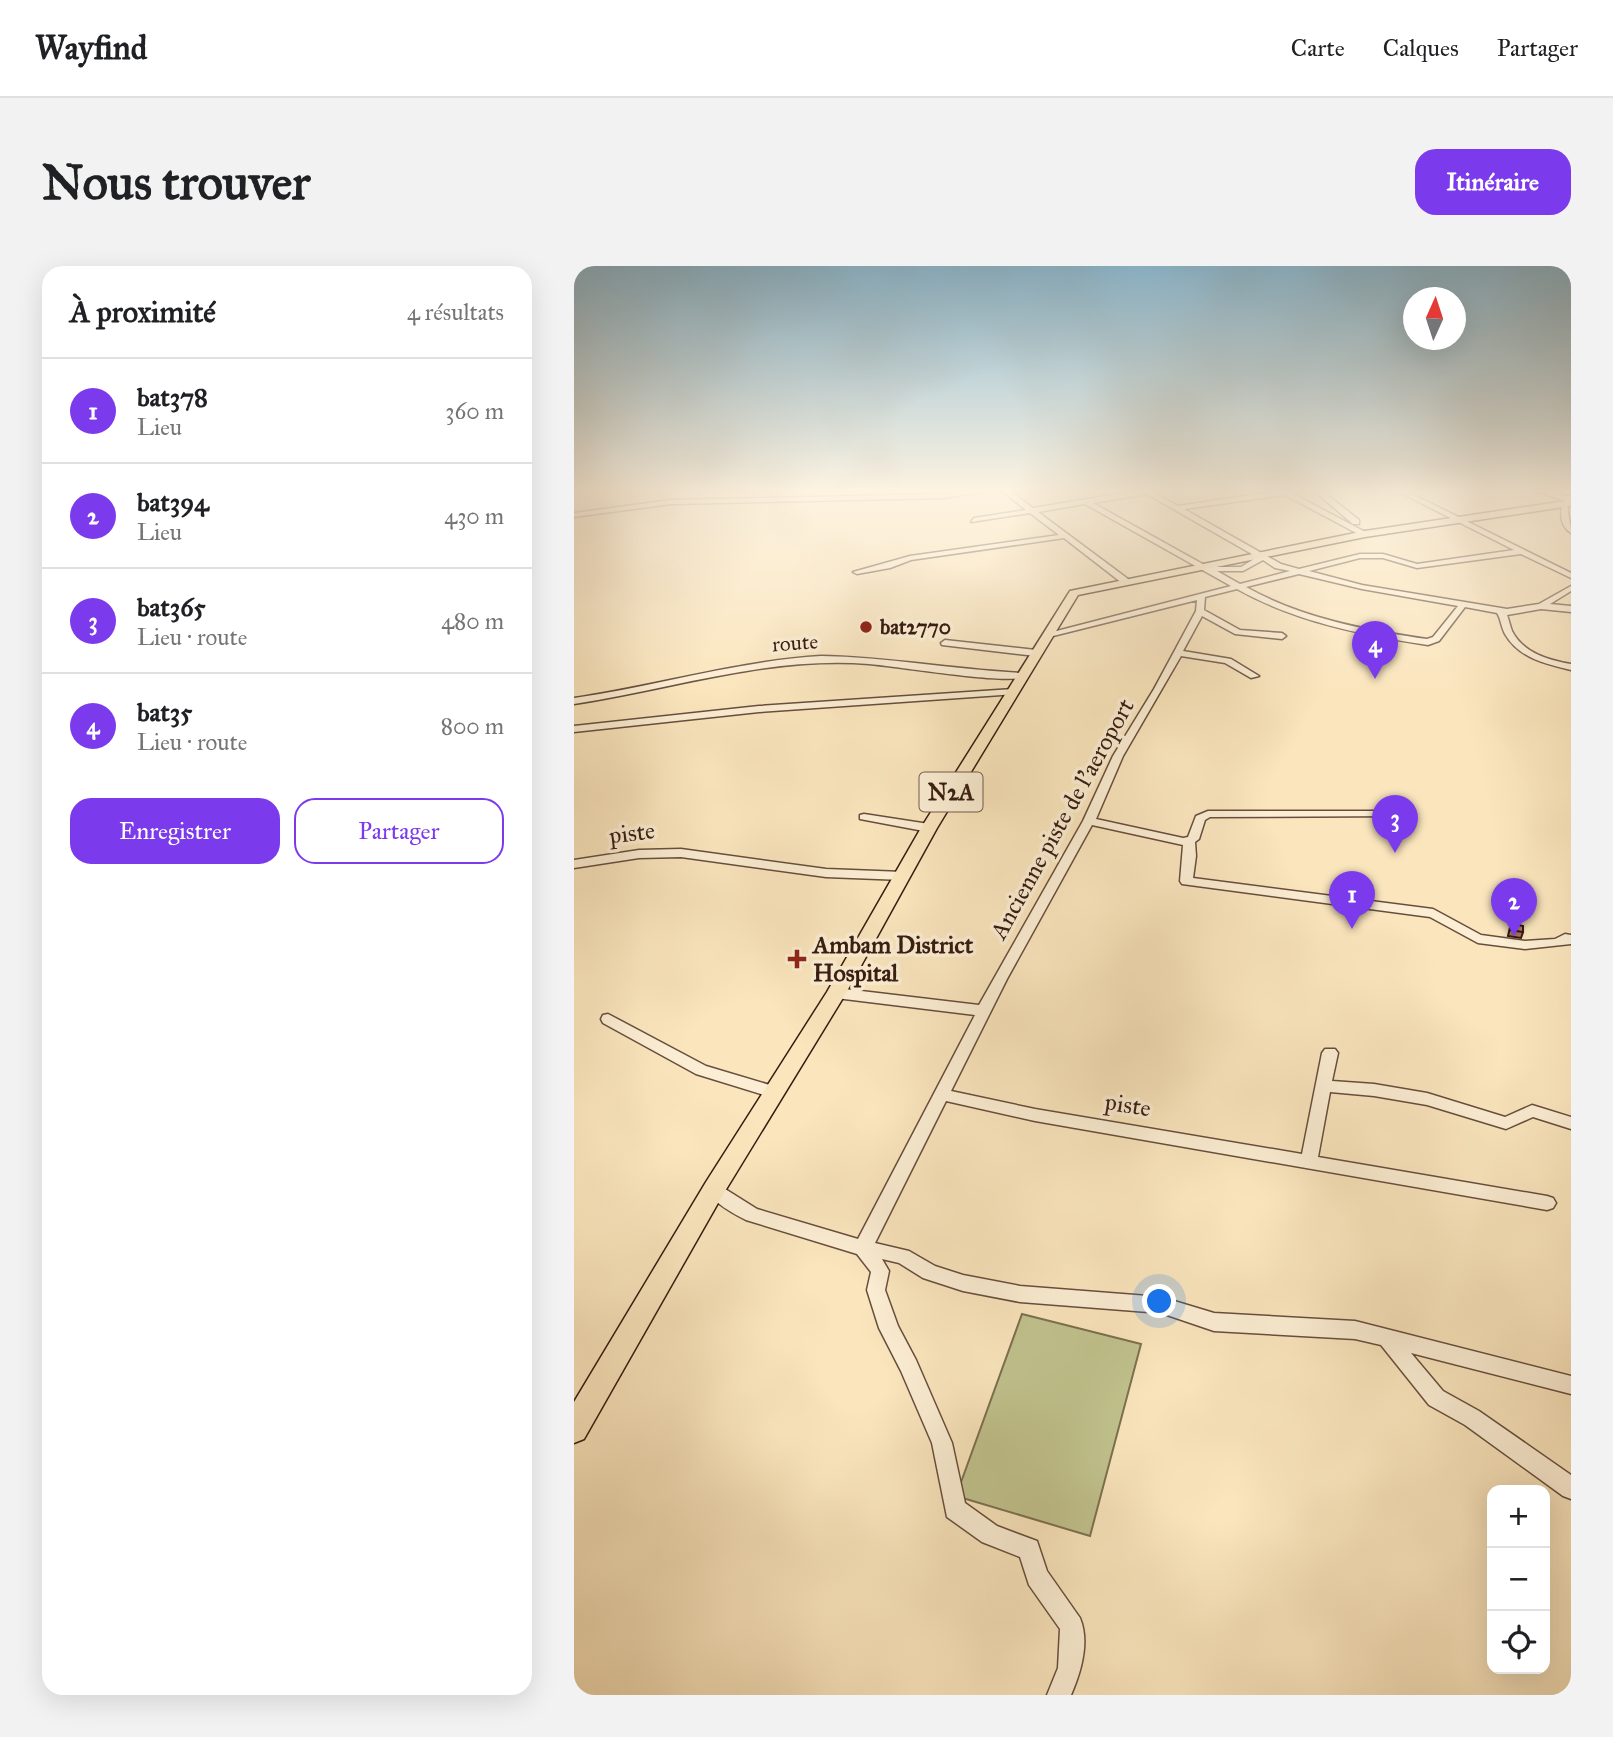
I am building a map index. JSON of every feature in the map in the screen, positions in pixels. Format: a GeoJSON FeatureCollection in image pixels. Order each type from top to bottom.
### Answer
{"type":"FeatureCollection","features":[{"type":"Feature","properties":{"kind":"highway","name":"N2A"},"geometry":{"type":"LineString","coordinates":[[574,1429],[714,1189],[836,993],[929,828],[1074,593],[1259,557]]}},
{"type":"Feature","properties":{"kind":"street"},"geometry":{"type":"LineString","coordinates":[[857,572],[919,557]]}},
{"type":"Feature","properties":{"kind":"street"},"geometry":{"type":"LineString","coordinates":[[1092,557],[1125,581]]}},
{"type":"Feature","properties":{"kind":"street"},"geometry":{"type":"LineString","coordinates":[[1181,557],[1274,605],[1310,618],[1422,642],[1436,639],[1462,606]]}},
{"type":"Feature","properties":{"kind":"street"},"geometry":{"type":"LineString","coordinates":[[1263,557],[1278,566],[1298,572],[1383,592],[1501,612],[1522,612],[1541,606],[1571,588]]}},
{"type":"Feature","properties":{"kind":"street"},"geometry":{"type":"LineString","coordinates":[[1049,634],[1201,603],[1237,587],[1361,557]]}},
{"type":"Feature","properties":{"kind":"street"},"geometry":{"type":"LineString","coordinates":[[1388,557],[1417,566],[1485,557]]}},
{"type":"Feature","properties":{"kind":"street"},"geometry":{"type":"LineString","coordinates":[[1529,557],[1571,576]]}},
{"type":"Feature","properties":{"kind":"street"},"geometry":{"type":"LineString","coordinates":[[1201,603],[1238,632],[1282,636]]}},
{"type":"Feature","properties":{"kind":"street","name":"Ancienne piste de l'aeroport"},"geometry":{"type":"LineString","coordinates":[[863,1248],[1000,979],[1089,821],[1118,756],[1178,653],[1201,603]]}},
{"type":"Feature","properties":{"kind":"street"},"geometry":{"type":"LineString","coordinates":[[1541,606],[1571,609]]}},
{"type":"Feature","properties":{"kind":"street"},"geometry":{"type":"LineString","coordinates":[[1501,612],[1505,617],[1507,630],[1522,649],[1541,660],[1571,667]]}},
{"type":"Feature","properties":{"kind":"street"},"geometry":{"type":"LineString","coordinates":[[945,643],[1036,653]]}},
{"type":"Feature","properties":{"kind":"street"},"geometry":{"type":"LineString","coordinates":[[1178,653],[1228,660],[1254,676]]}},
{"type":"Feature","properties":{"kind":"street","name":"route"},"geometry":{"type":"LineString","coordinates":[[574,701],[800,660],[854,660],[978,674],[1023,676]]}},
{"type":"Feature","properties":{"kind":"street"},"geometry":{"type":"LineString","coordinates":[[574,729],[680,720],[759,709],[1013,692]]}},
{"type":"Feature","properties":{"kind":"street"},"geometry":{"type":"LineString","coordinates":[[1400,813],[1208,814],[1200,818],[1189,842],[1186,881],[1433,912],[1478,939],[1525,945],[1558,943],[1565,938],[1571,940]]}},
{"type":"Feature","properties":{"kind":"street"},"geometry":{"type":"LineString","coordinates":[[864,817],[929,828]]}},
{"type":"Feature","properties":{"kind":"street"},"geometry":{"type":"LineString","coordinates":[[1089,821],[1189,842]]}},
{"type":"Feature","properties":{"kind":"street","name":"piste"},"geometry":{"type":"LineString","coordinates":[[574,864],[639,854],[681,853],[825,873],[903,876]]}},
{"type":"Feature","properties":{"kind":"street"},"geometry":{"type":"LineString","coordinates":[[836,993],[985,1011]]}},
{"type":"Feature","properties":{"kind":"street"},"geometry":{"type":"LineString","coordinates":[[608,1019],[701,1070],[774,1092]]}},
{"type":"Feature","properties":{"kind":"street"},"geometry":{"type":"LineString","coordinates":[[1309,1161],[1330,1053]]}},
{"type":"Feature","properties":{"kind":"street"},"geometry":{"type":"LineString","coordinates":[[1324,1086],[1374,1090],[1427,1099],[1506,1123],[1532,1111],[1571,1123]]}},
{"type":"Feature","properties":{"kind":"street","name":"piste"},"geometry":{"type":"LineString","coordinates":[[940,1094],[1035,1115],[1547,1203]]}},
{"type":"Feature","properties":{"kind":"street"},"geometry":{"type":"LineString","coordinates":[[714,1189],[738,1208],[752,1215],[863,1248],[903,1256],[929,1272],[963,1283],[1020,1294],[1161,1305],[1214,1322],[1355,1330],[1571,1385]]}},
{"type":"Feature","properties":{"kind":"street"},"geometry":{"type":"LineString","coordinates":[[863,1248],[880,1271],[876,1290],[889,1328],[909,1366],[942,1443],[956,1509],[990,1534],[1029,1549],[1037,1577],[1072,1626],[1070,1668],[1059,1695]]}},
{"type":"Feature","properties":{"kind":"street"},"geometry":{"type":"LineString","coordinates":[[1385,1336],[1436,1398],[1472,1418],[1571,1488]]}},
{"type":"Feature","properties":{"kind":"green space"},"geometry":{"type":"Polygon","coordinates":[[[1022,1314],[1141,1344],[1090,1536],[956,1496],[1022,1314]]]}},
{"type":"Feature","properties":{"kind":"building"},"geometry":{"type":"Polygon","coordinates":[[[1511,923],[1523,926],[1523,932],[1510,930],[1511,923]]]}},
{"type":"Feature","properties":{"kind":"place","name":"bat2770"},"geometry":{"type":"Point","coordinates":[866,627]}},
{"type":"Feature","properties":{"kind":"place","name":"bat35"},"geometry":{"type":"Point","coordinates":[1375,679]}},
{"type":"Feature","properties":{"kind":"place","name":"bat365"},"geometry":{"type":"Point","coordinates":[1395,853]}},
{"type":"Feature","properties":{"kind":"place","name":"bat378"},"geometry":{"type":"Point","coordinates":[1352,929]}},
{"type":"Feature","properties":{"kind":"place","name":"bat394"},"geometry":{"type":"Point","coordinates":[1514,936]}},
{"type":"Feature","properties":{"kind":"place","name":"Ambam District Hospital"},"geometry":{"type":"Point","coordinates":[797,959]}}]}
